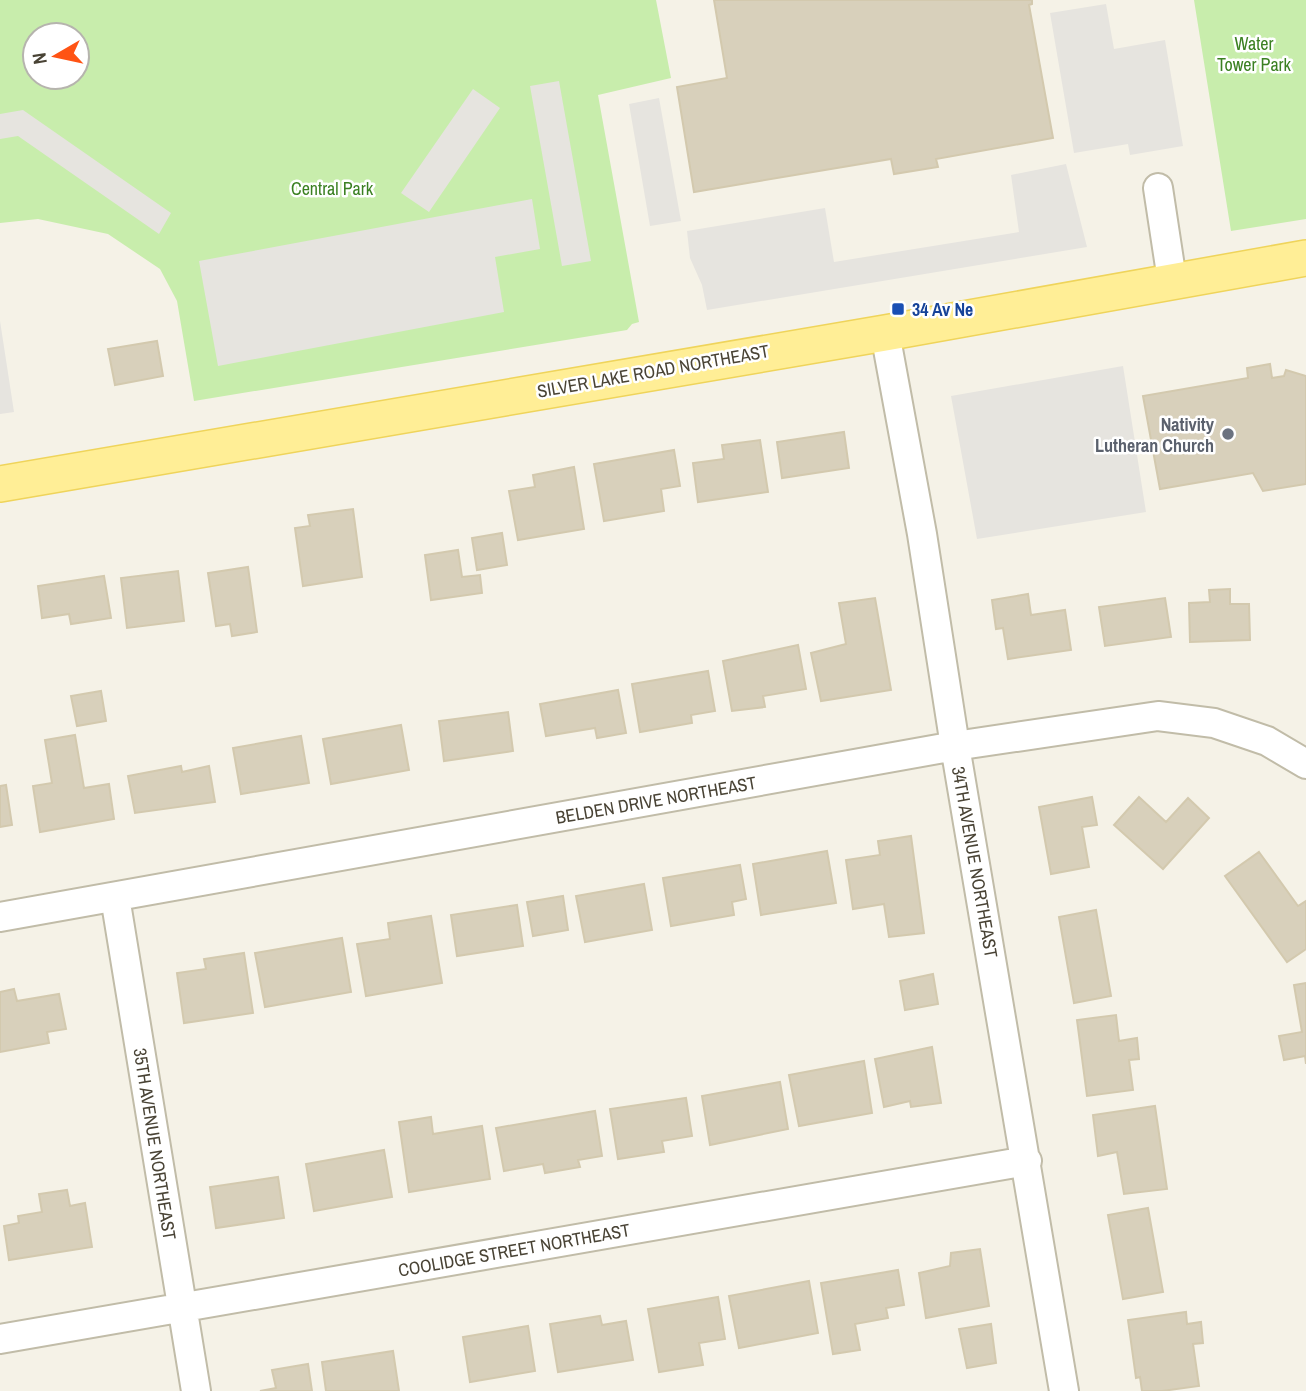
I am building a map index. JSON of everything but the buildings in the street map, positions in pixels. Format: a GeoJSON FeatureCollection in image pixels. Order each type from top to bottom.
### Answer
{"type":"FeatureCollection","features":[{"type":"Feature","properties":{"kind":"main road","name":"SILVER LAKE ROAD NORTHEAST"},"geometry":{"type":"LineString","coordinates":[[0,484],[665,368],[885,333],[1306,258]]}},
{"type":"Feature","properties":{"kind":"street"},"geometry":{"type":"LineString","coordinates":[[1158,188],[1172,280]]}},
{"type":"Feature","properties":{"kind":"street","name":"34TH AVENUE NORTHEAST"},"geometry":{"type":"LineString","coordinates":[[885,333],[922,534],[1064,1391]]}},
{"type":"Feature","properties":{"kind":"street","name":"BELDEN DRIVE NORTHEAST"},"geometry":{"type":"LineString","coordinates":[[0,917],[955,746],[1158,716],[1214,723],[1267,741],[1306,764]]}},
{"type":"Feature","properties":{"kind":"street","name":"35TH AVENUE NORTHEAST"},"geometry":{"type":"LineString","coordinates":[[115,897],[196,1391]]}},
{"type":"Feature","properties":{"kind":"street","name":"COOLIDGE STREET NORTHEAST"},"geometry":{"type":"LineString","coordinates":[[0,1339],[1027,1161]]}},
{"type":"Feature","properties":{"kind":"green space","name":"Central Park"},"geometry":{"type":"Polygon","coordinates":[[[0,0],[656,0],[671,78],[598,95],[639,322],[632,324],[627,330],[194,401],[177,301],[160,269],[108,234],[38,219],[0,223],[0,0]]]}},
{"type":"Feature","properties":{"kind":"green space","name":"Water Tower Park"},"geometry":{"type":"Polygon","coordinates":[[[1194,0],[1306,0],[1306,219],[1231,231],[1194,0]]]}},
{"type":"Feature","properties":{"kind":"shaded area"},"geometry":{"type":"Polygon","coordinates":[[[1106,4],[1114,49],[1165,40],[1183,146],[1130,155],[1128,144],[1074,153],[1050,13],[1106,4]]]}},
{"type":"Feature","properties":{"kind":"shaded area"},"geometry":{"type":"Polygon","coordinates":[[[559,81],[591,261],[562,266],[530,86],[559,81]]]}},
{"type":"Feature","properties":{"kind":"shaded area"},"geometry":{"type":"Polygon","coordinates":[[[473,89],[500,108],[429,212],[401,193],[473,89]]]}},
{"type":"Feature","properties":{"kind":"shaded area"},"geometry":{"type":"Polygon","coordinates":[[[659,98],[681,221],[650,226],[629,104],[659,98]]]}},
{"type":"Feature","properties":{"kind":"shaded area"},"geometry":{"type":"Polygon","coordinates":[[[23,110],[171,213],[159,234],[18,136],[0,139],[0,114],[23,110]]]}},
{"type":"Feature","properties":{"kind":"shaded area"},"geometry":{"type":"Polygon","coordinates":[[[1066,164],[1087,247],[707,310],[702,285],[690,258],[687,231],[825,208],[834,262],[1019,232],[1011,175],[1066,164]]]}},
{"type":"Feature","properties":{"kind":"shaded area"},"geometry":{"type":"Polygon","coordinates":[[[532,199],[540,249],[495,257],[504,312],[218,366],[199,261],[532,199]]]}},
{"type":"Feature","properties":{"kind":"shaded area"},"geometry":{"type":"Polygon","coordinates":[[[0,321],[14,412],[0,414],[0,321]]]}},
{"type":"Feature","properties":{"kind":"shaded area"},"geometry":{"type":"Polygon","coordinates":[[[1123,366],[1146,512],[977,539],[951,396],[1123,366]]]}},
{"type":"Feature","properties":{"kind":"place","name":"34 Av Ne"},"geometry":{"type":"Point","coordinates":[898,309]}},
{"type":"Feature","properties":{"kind":"place","name":"Nativity Lutheran Church"},"geometry":{"type":"Point","coordinates":[1228,434]}}]}
